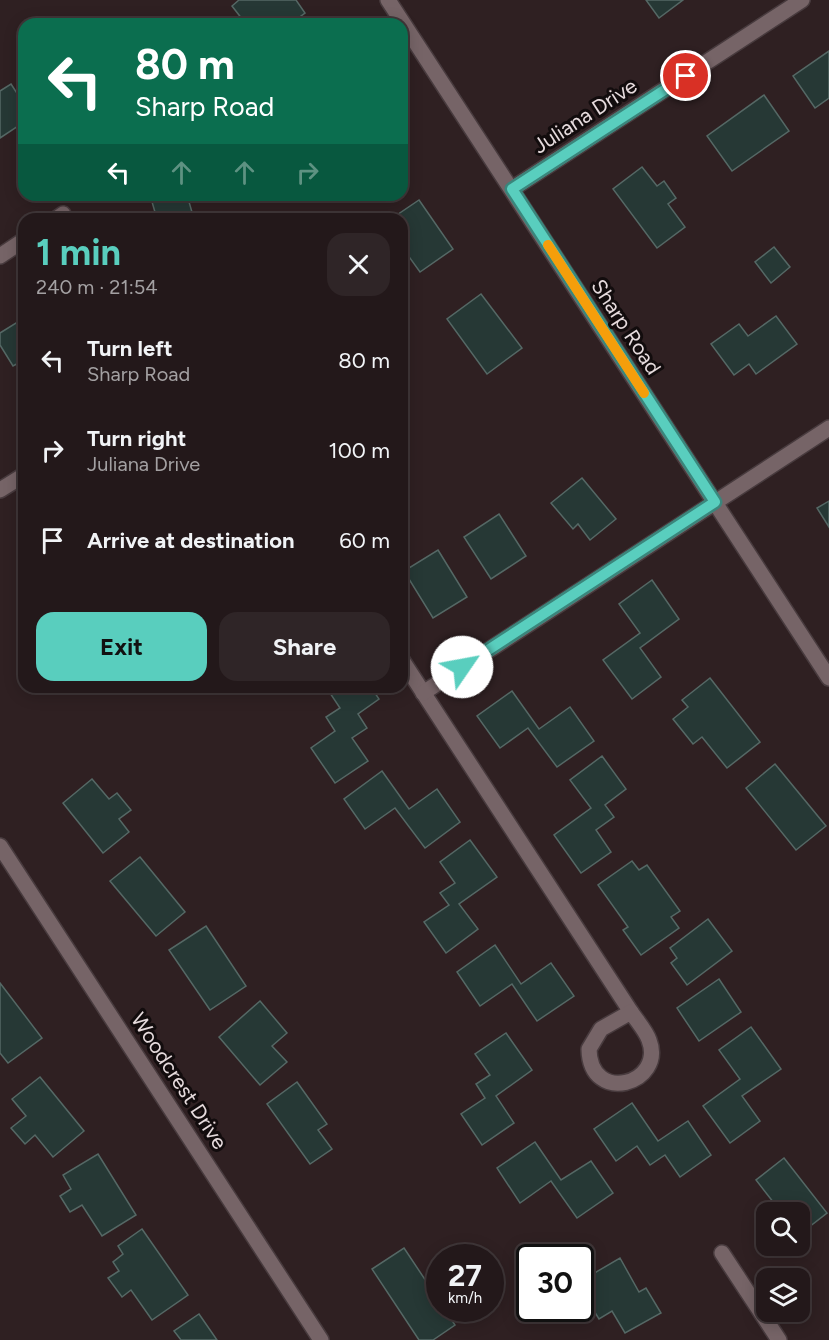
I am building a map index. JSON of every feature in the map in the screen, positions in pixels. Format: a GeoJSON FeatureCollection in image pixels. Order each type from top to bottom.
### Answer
{"type":"FeatureCollection","features":[{"type":"Feature","properties":{"kind":"street","name":"Sharp Road"},"geometry":{"type":"LineString","coordinates":[[388,0],[400,18]]}},
{"type":"Feature","properties":{"kind":"street","name":"Juliana Drive"},"geometry":{"type":"LineString","coordinates":[[512,189],[802,0]]}},
{"type":"Feature","properties":{"kind":"street","name":"Sharp Road"},"geometry":{"type":"LineString","coordinates":[[408,30],[829,678]]}},
{"type":"Feature","properties":{"kind":"street"},"geometry":{"type":"LineString","coordinates":[[0,256],[18,244]]}},
{"type":"Feature","properties":{"kind":"street"},"geometry":{"type":"LineString","coordinates":[[423,693],[829,428]]}},
{"type":"Feature","properties":{"kind":"street"},"geometry":{"type":"LineString","coordinates":[[0,490],[18,479]]}},
{"type":"Feature","properties":{"kind":"street"},"geometry":{"type":"LineString","coordinates":[[408,669],[423,693],[631,1012],[649,1040],[650,1060],[640,1077],[625,1084],[616,1084],[599,1077],[591,1067],[589,1049],[601,1029],[631,1012]]}},
{"type":"Feature","properties":{"kind":"street","name":"Woodcrest Drive"},"geometry":{"type":"LineString","coordinates":[[0,846],[321,1340]]}},
{"type":"Feature","properties":{"kind":"street"},"geometry":{"type":"LineString","coordinates":[[722,1253],[779,1340]]}},
{"type":"Feature","properties":{"kind":"building"},"geometry":{"type":"Polygon","coordinates":[[[239,0],[296,0],[305,13],[298,18],[241,18],[232,6],[239,0]]]}},
{"type":"Feature","properties":{"kind":"building"},"geometry":{"type":"Polygon","coordinates":[[[646,0],[683,0],[659,18],[646,0]]]}},
{"type":"Feature","properties":{"kind":"building"},"geometry":{"type":"Polygon","coordinates":[[[829,51],[829,98],[815,108],[793,76],[829,51]]]}},
{"type":"Feature","properties":{"kind":"building"},"geometry":{"type":"Polygon","coordinates":[[[11,84],[18,95],[18,126],[0,138],[0,91],[11,84]]]}},
{"type":"Feature","properties":{"kind":"building"},"geometry":{"type":"Polygon","coordinates":[[[764,95],[789,131],[732,171],[707,136],[764,95]]]}},
{"type":"Feature","properties":{"kind":"building"},"geometry":{"type":"Polygon","coordinates":[[[642,167],[657,186],[664,181],[676,198],[668,204],[685,227],[657,248],[613,189],[642,167]]]}},
{"type":"Feature","properties":{"kind":"building"},"geometry":{"type":"Polygon","coordinates":[[[419,200],[453,249],[420,272],[408,255],[408,213],[400,213],[419,200]]]}},
{"type":"Feature","properties":{"kind":"building"},"geometry":{"type":"Polygon","coordinates":[[[152,201],[189,201],[192,213],[155,213],[152,201]]]}},
{"type":"Feature","properties":{"kind":"building"},"geometry":{"type":"Polygon","coordinates":[[[774,247],[790,267],[771,283],[755,262],[774,247]]]}},
{"type":"Feature","properties":{"kind":"building"},"geometry":{"type":"Polygon","coordinates":[[[481,294],[522,348],[487,374],[447,319],[481,294]]]}},
{"type":"Feature","properties":{"kind":"building"},"geometry":{"type":"Polygon","coordinates":[[[776,316],[797,344],[756,374],[749,364],[734,375],[711,344],[739,324],[748,336],[776,316]]]}},
{"type":"Feature","properties":{"kind":"building"},"geometry":{"type":"Polygon","coordinates":[[[18,322],[18,363],[13,366],[0,345],[0,333],[18,322]]]}},
{"type":"Feature","properties":{"kind":"building"},"geometry":{"type":"Polygon","coordinates":[[[582,478],[616,519],[590,540],[578,524],[573,529],[551,503],[582,478]]]}},
{"type":"Feature","properties":{"kind":"building"},"geometry":{"type":"Polygon","coordinates":[[[829,501],[829,527],[817,508],[829,501]]]}},
{"type":"Feature","properties":{"kind":"building"},"geometry":{"type":"Polygon","coordinates":[[[499,514],[526,556],[491,579],[464,537],[499,514]]]}},
{"type":"Feature","properties":{"kind":"building"},"geometry":{"type":"Polygon","coordinates":[[[438,550],[467,597],[433,618],[408,577],[408,569],[438,550]]]}},
{"type":"Feature","properties":{"kind":"building"},"geometry":{"type":"Polygon","coordinates":[[[652,580],[679,619],[640,648],[661,677],[632,699],[603,660],[640,633],[619,604],[652,580]]]}},
{"type":"Feature","properties":{"kind":"building"},"geometry":{"type":"Polygon","coordinates":[[[710,678],[760,742],[727,768],[702,737],[693,744],[673,719],[688,707],[682,700],[710,678]]]}},
{"type":"Feature","properties":{"kind":"building"},"geometry":{"type":"Polygon","coordinates":[[[512,691],[539,729],[570,707],[594,741],[557,767],[528,728],[500,748],[477,716],[512,691]]]}},
{"type":"Feature","properties":{"kind":"building"},"geometry":{"type":"Polygon","coordinates":[[[330,693],[375,693],[379,699],[358,714],[367,728],[352,738],[368,761],[335,783],[311,748],[335,731],[326,717],[340,708],[330,693]]]}},
{"type":"Feature","properties":{"kind":"building"},"geometry":{"type":"Polygon","coordinates":[[[602,756],[626,789],[605,805],[614,817],[596,830],[611,852],[581,873],[554,835],[591,808],[570,780],[602,756]]]}},
{"type":"Feature","properties":{"kind":"building"},"geometry":{"type":"Polygon","coordinates":[[[775,764],[826,826],[796,850],[746,788],[775,764]]]}},
{"type":"Feature","properties":{"kind":"building"},"geometry":{"type":"Polygon","coordinates":[[[382,771],[409,809],[437,789],[460,822],[425,848],[395,808],[365,829],[344,799],[382,771]]]}},
{"type":"Feature","properties":{"kind":"building"},"geometry":{"type":"Polygon","coordinates":[[[92,779],[109,799],[117,793],[131,810],[119,819],[129,832],[103,853],[63,803],[92,779]]]}},
{"type":"Feature","properties":{"kind":"building"},"geometry":{"type":"Polygon","coordinates":[[[470,840],[497,877],[459,904],[478,929],[446,953],[424,922],[449,905],[440,893],[455,883],[440,862],[470,840]]]}},
{"type":"Feature","properties":{"kind":"building"},"geometry":{"type":"Polygon","coordinates":[[[140,857],[185,912],[156,936],[110,881],[140,857]]]}},
{"type":"Feature","properties":{"kind":"building"},"geometry":{"type":"Polygon","coordinates":[[[632,861],[639,870],[647,865],[680,911],[671,917],[679,928],[641,955],[623,930],[628,927],[598,885],[632,861]]]}},
{"type":"Feature","properties":{"kind":"building"},"geometry":{"type":"Polygon","coordinates":[[[708,919],[732,951],[687,985],[671,963],[677,958],[670,948],[708,919]]]}},
{"type":"Feature","properties":{"kind":"building"},"geometry":{"type":"Polygon","coordinates":[[[206,926],[246,986],[210,1010],[169,950],[206,926]]]}},
{"type":"Feature","properties":{"kind":"building"},"geometry":{"type":"Polygon","coordinates":[[[495,945],[521,984],[551,963],[574,996],[537,1021],[512,984],[480,1006],[457,972],[495,945]]]}},
{"type":"Feature","properties":{"kind":"building"},"geometry":{"type":"Polygon","coordinates":[[[719,979],[741,1012],[699,1041],[677,1008],[719,979]]]}},
{"type":"Feature","properties":{"kind":"building"},"geometry":{"type":"Polygon","coordinates":[[[0,983],[42,1038],[8,1063],[0,1053],[0,983]]]}},
{"type":"Feature","properties":{"kind":"building"},"geometry":{"type":"Polygon","coordinates":[[[260,1001],[287,1033],[272,1046],[287,1062],[260,1085],[219,1037],[260,1001]]]}},
{"type":"Feature","properties":{"kind":"building"},"geometry":{"type":"Polygon","coordinates":[[[751,1027],[781,1069],[742,1096],[760,1121],[730,1143],[703,1106],[740,1079],[719,1050],[751,1027]]]}},
{"type":"Feature","properties":{"kind":"building"},"geometry":{"type":"Polygon","coordinates":[[[506,1033],[532,1070],[496,1096],[514,1123],[482,1145],[461,1114],[485,1098],[476,1084],[490,1075],[475,1054],[506,1033]]]}},
{"type":"Feature","properties":{"kind":"building"},"geometry":{"type":"Polygon","coordinates":[[[40,1077],[84,1131],[53,1157],[35,1135],[25,1144],[11,1128],[26,1116],[12,1099],[40,1077]]]}},
{"type":"Feature","properties":{"kind":"building"},"geometry":{"type":"Polygon","coordinates":[[[297,1082],[327,1124],[318,1130],[332,1149],[310,1164],[267,1104],[297,1082]]]}},
{"type":"Feature","properties":{"kind":"building"},"geometry":{"type":"Polygon","coordinates":[[[632,1103],[658,1141],[688,1121],[711,1155],[680,1177],[665,1155],[650,1165],[637,1146],[616,1161],[594,1129],[632,1103]]]}},
{"type":"Feature","properties":{"kind":"building"},"geometry":{"type":"Polygon","coordinates":[[[535,1142],[561,1180],[591,1161],[613,1193],[577,1218],[551,1181],[520,1203],[497,1168],[535,1142]]]}},
{"type":"Feature","properties":{"kind":"building"},"geometry":{"type":"Polygon","coordinates":[[[98,1154],[136,1215],[102,1236],[82,1205],[70,1212],[60,1196],[71,1189],[63,1175],[98,1154]]]}},
{"type":"Feature","properties":{"kind":"building"},"geometry":{"type":"Polygon","coordinates":[[[784,1158],[827,1213],[810,1226],[810,1202],[773,1202],[756,1180],[784,1158]]]}},
{"type":"Feature","properties":{"kind":"building"},"geometry":{"type":"Polygon","coordinates":[[[142,1229],[188,1295],[152,1320],[131,1290],[122,1297],[108,1278],[119,1271],[113,1262],[123,1254],[118,1246],[142,1229]]]}},
{"type":"Feature","properties":{"kind":"building"},"geometry":{"type":"Polygon","coordinates":[[[404,1248],[426,1281],[426,1322],[453,1322],[455,1325],[433,1340],[419,1340],[372,1269],[404,1248]]]}},
{"type":"Feature","properties":{"kind":"building"},"geometry":{"type":"Polygon","coordinates":[[[620,1258],[639,1292],[646,1288],[661,1313],[625,1333],[612,1311],[599,1319],[594,1311],[594,1273],[620,1258]]]}},
{"type":"Feature","properties":{"kind":"building"},"geometry":{"type":"Polygon","coordinates":[[[199,1314],[217,1340],[181,1340],[174,1331],[199,1314]]]}},
{"type":"Feature","properties":{"kind":"slow traffic"},"geometry":{"type":"LineString","coordinates":[[548,245],[644,393]]}},
{"type":"Feature","properties":{"kind":"route"},"geometry":{"type":"LineString","coordinates":[[462,667],[715,502],[512,189],[686,76]]}}]}
